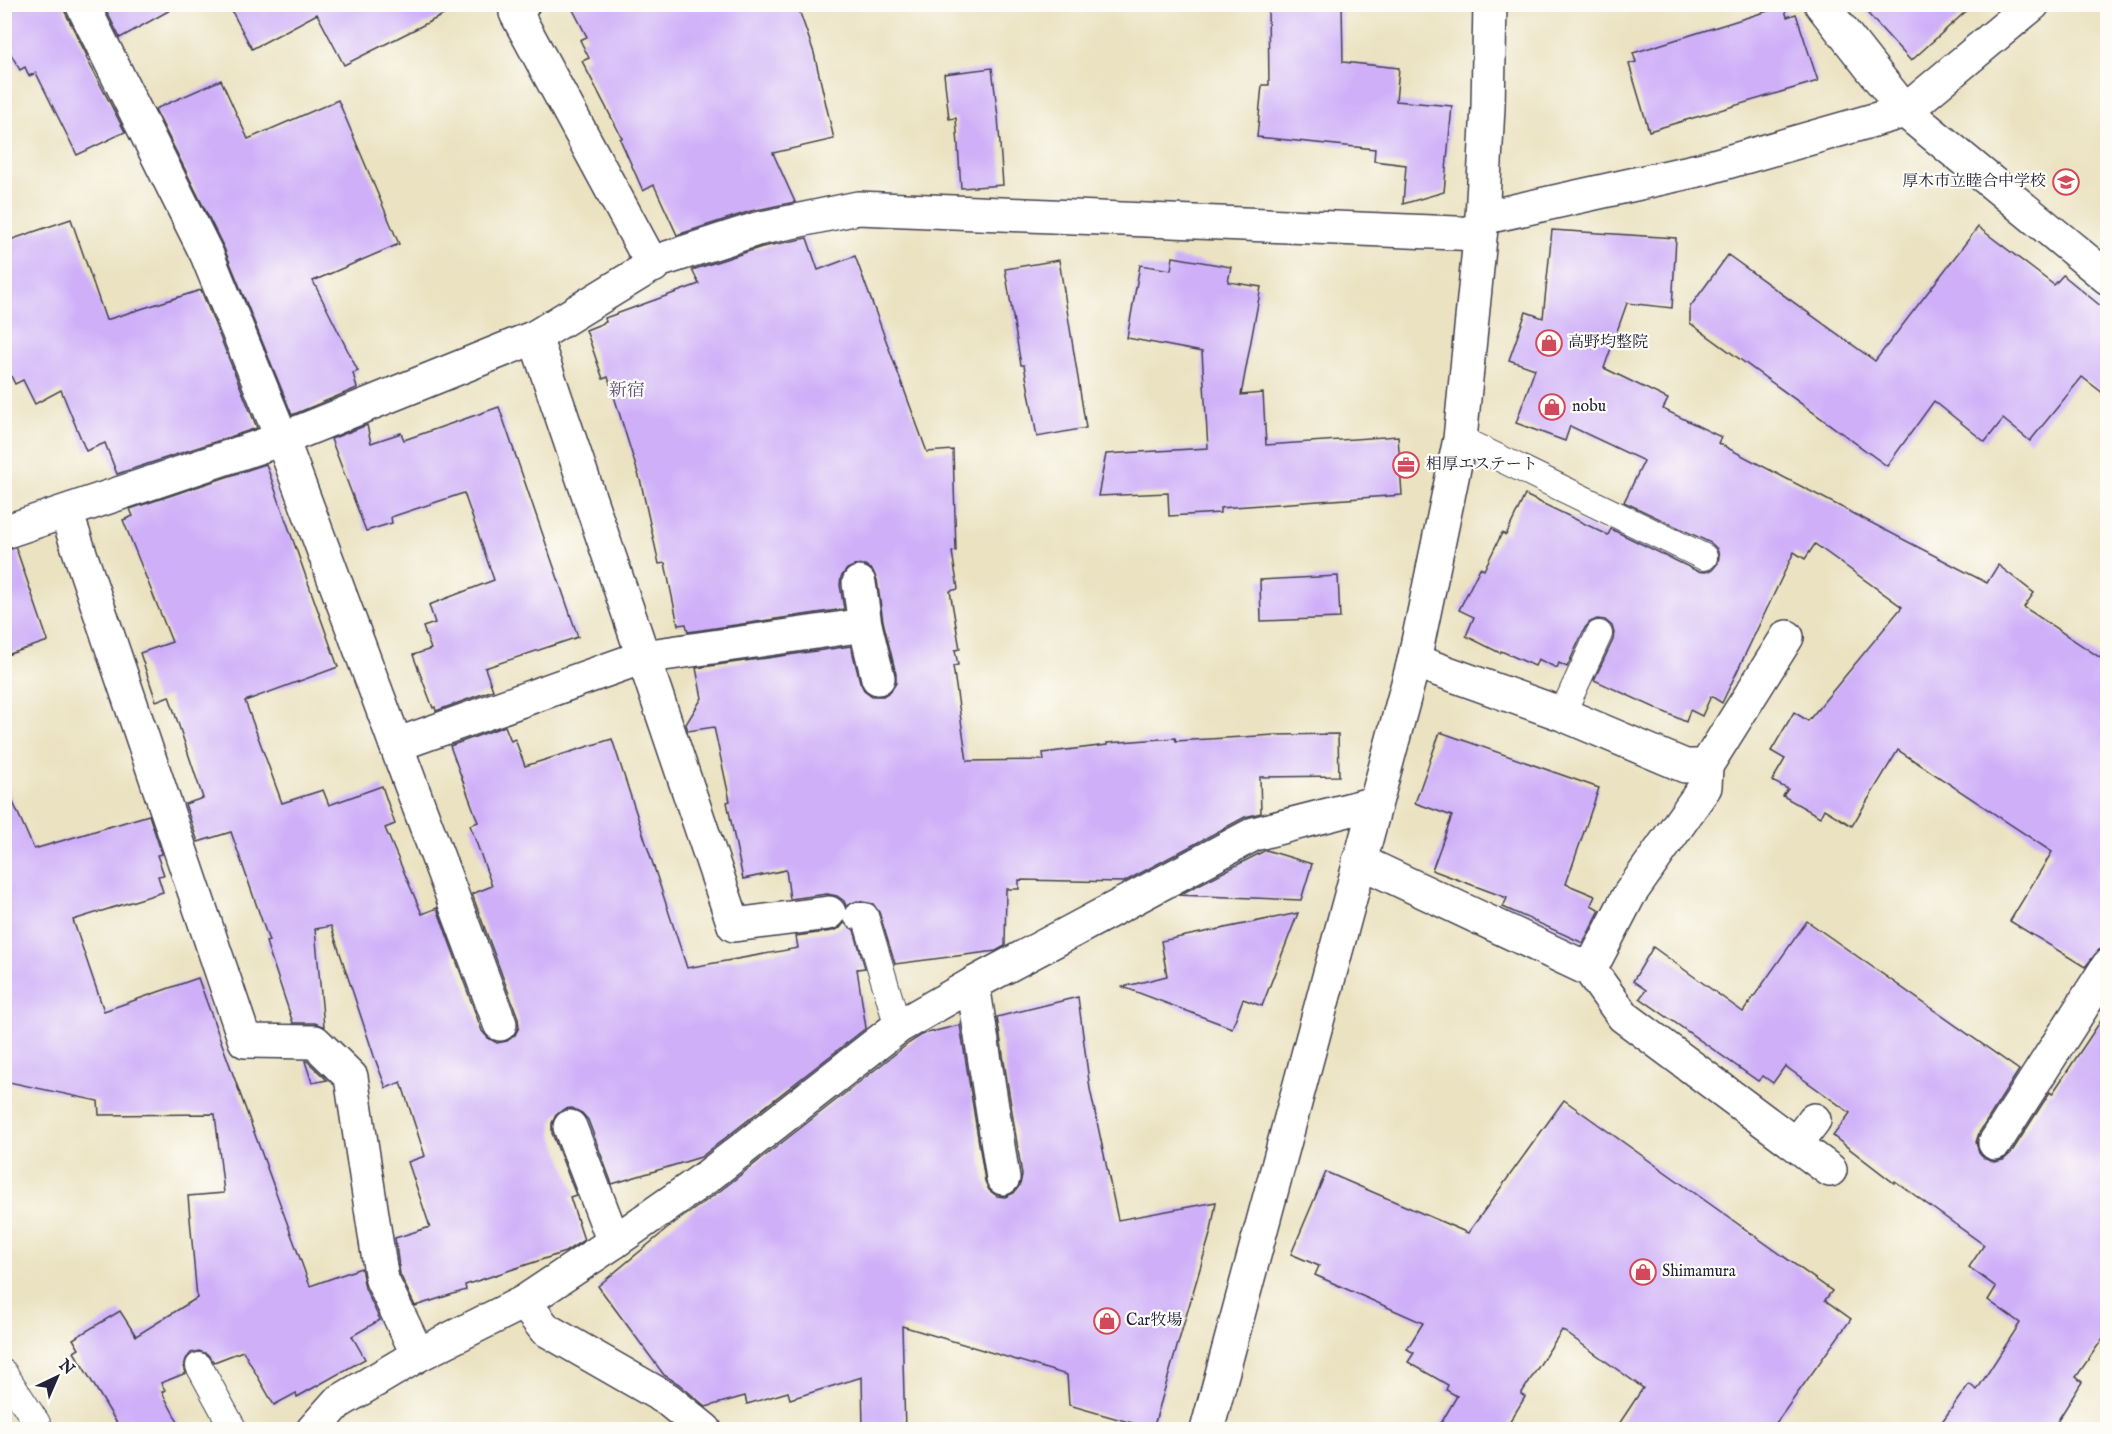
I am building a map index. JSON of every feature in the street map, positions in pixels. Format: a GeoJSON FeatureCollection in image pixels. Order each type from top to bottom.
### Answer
{"type":"FeatureCollection","features":[{"type":"Feature","properties":{"kind":"street"},"geometry":{"type":"LineString","coordinates":[[82,4],[207,255],[282,439],[500,1024]]}},
{"type":"Feature","properties":{"kind":"street"},"geometry":{"type":"LineString","coordinates":[[523,4],[516,13],[653,266]]}},
{"type":"Feature","properties":{"kind":"street"},"geometry":{"type":"LineString","coordinates":[[1207,1430],[1414,661],[1460,439],[1481,226],[1488,106],[1490,4]]}},
{"type":"Feature","properties":{"kind":"street"},"geometry":{"type":"LineString","coordinates":[[1821,4],[1905,111],[2108,278]]}},
{"type":"Feature","properties":{"kind":"street"},"geometry":{"type":"LineString","coordinates":[[4,532],[282,439],[535,337],[661,260],[757,229],[858,208],[1481,226],[1703,169],[1905,111],[2033,4]]}},
{"type":"Feature","properties":{"kind":"street"},"geometry":{"type":"LineString","coordinates":[[535,337],[735,924],[843,915]]}},
{"type":"Feature","properties":{"kind":"street"},"geometry":{"type":"LineString","coordinates":[[66,512],[245,1041],[315,1042],[351,1077],[382,1280],[418,1355]]}},
{"type":"Feature","properties":{"kind":"street"},"geometry":{"type":"LineString","coordinates":[[859,583],[865,625],[878,678]]}},
{"type":"Feature","properties":{"kind":"street"},"geometry":{"type":"LineString","coordinates":[[396,745],[643,657],[865,625]]}},
{"type":"Feature","properties":{"kind":"street"},"geometry":{"type":"LineString","coordinates":[[1590,970],[1629,896],[1705,787],[1706,766],[1787,637]]}},
{"type":"Feature","properties":{"kind":"street"},"geometry":{"type":"LineString","coordinates":[[1414,661],[1562,714],[1685,766],[1706,766]]}},
{"type":"Feature","properties":{"kind":"street"},"geometry":{"type":"LineString","coordinates":[[313,1430],[337,1403],[418,1355],[524,1302],[614,1242],[708,1176],[898,1027],[973,984],[1254,834],[1375,803]]}},
{"type":"Feature","properties":{"kind":"street"},"geometry":{"type":"LineString","coordinates":[[1359,861],[1590,970],[1623,1016],[1805,1132],[1830,1170]]}},
{"type":"Feature","properties":{"kind":"street"},"geometry":{"type":"LineString","coordinates":[[1995,1143],[2108,966]]}},
{"type":"Feature","properties":{"kind":"street"},"geometry":{"type":"LineString","coordinates":[[973,984],[1003,1178]]}},
{"type":"Feature","properties":{"kind":"street"},"geometry":{"type":"LineString","coordinates":[[570,1126],[614,1242]]}},
{"type":"Feature","properties":{"kind":"street"},"geometry":{"type":"LineString","coordinates":[[524,1302],[545,1329],[668,1400],[705,1430]]}},
{"type":"Feature","properties":{"kind":"lane"},"geometry":{"type":"LineString","coordinates":[[1460,439],[1704,557]]}},
{"type":"Feature","properties":{"kind":"lane"},"geometry":{"type":"LineString","coordinates":[[1562,714],[1599,634]]}},
{"type":"Feature","properties":{"kind":"lane"},"geometry":{"type":"LineString","coordinates":[[843,915],[865,916],[898,1027]]}},
{"type":"Feature","properties":{"kind":"lane"},"geometry":{"type":"LineString","coordinates":[[199,1366],[234,1430]]}},
{"type":"Feature","properties":{"kind":"lane"},"geometry":{"type":"LineString","coordinates":[[4,1373],[38,1423]]}},
{"type":"Feature","properties":{"kind":"building"},"geometry":{"type":"Polygon","coordinates":[[[4,4],[64,4],[65,12],[86,57],[125,132],[77,155],[36,73],[29,76],[25,67],[20,70],[4,42],[4,4]]]}},
{"type":"Feature","properties":{"kind":"building"},"geometry":{"type":"Polygon","coordinates":[[[103,4],[181,4],[120,38],[103,4]]]}},
{"type":"Feature","properties":{"kind":"building"},"geometry":{"type":"Polygon","coordinates":[[[228,4],[465,4],[344,65],[317,14],[252,49],[228,4]]]}},
{"type":"Feature","properties":{"kind":"building"},"geometry":{"type":"Polygon","coordinates":[[[570,4],[797,4],[814,53],[834,139],[773,153],[795,202],[751,211],[677,235],[654,185],[643,191],[620,139],[622,138],[582,61],[589,58],[580,40],[587,37],[570,4]]]}},
{"type":"Feature","properties":{"kind":"building"},"geometry":{"type":"Polygon","coordinates":[[[1268,4],[1342,4],[1343,62],[1399,68],[1396,101],[1452,106],[1444,192],[1403,204],[1406,165],[1374,161],[1375,149],[1257,137],[1262,85],[1269,85],[1268,4]]]}},
{"type":"Feature","properties":{"kind":"building"},"geometry":{"type":"Polygon","coordinates":[[[1859,4],[1974,4],[1911,61],[1859,4]]]}},
{"type":"Feature","properties":{"kind":"building"},"geometry":{"type":"Polygon","coordinates":[[[1784,6],[1787,17],[1796,14],[1818,81],[1649,131],[1629,64],[1636,62],[1633,53],[1784,6]]]}},
{"type":"Feature","properties":{"kind":"building"},"geometry":{"type":"Polygon","coordinates":[[[992,68],[1003,185],[961,188],[956,118],[949,119],[944,74],[992,68]]]}},
{"type":"Feature","properties":{"kind":"building"},"geometry":{"type":"Polygon","coordinates":[[[221,80],[248,139],[338,100],[399,244],[313,281],[358,371],[353,373],[357,388],[292,415],[224,248],[155,109],[221,80]]]}},
{"type":"Feature","properties":{"kind":"building"},"geometry":{"type":"Polygon","coordinates":[[[71,219],[106,320],[201,290],[257,428],[117,474],[105,443],[86,451],[61,390],[35,404],[23,380],[15,384],[4,362],[4,242],[71,219]]]}},
{"type":"Feature","properties":{"kind":"building"},"geometry":{"type":"Polygon","coordinates":[[[1978,227],[2054,285],[2063,275],[2108,312],[2108,397],[2082,377],[2030,441],[2003,419],[1985,442],[1934,401],[1887,466],[1690,323],[1690,307],[1728,255],[1875,361],[1978,227]]]}},
{"type":"Feature","properties":{"kind":"building"},"geometry":{"type":"Polygon","coordinates":[[[1552,230],[1676,238],[1672,308],[1627,303],[1604,368],[1668,399],[1663,409],[1721,437],[1718,443],[1987,583],[1998,565],[2034,593],[2024,607],[2108,663],[2108,947],[2099,950],[2085,967],[2010,921],[2052,852],[1898,750],[1852,826],[1824,809],[1820,817],[1783,796],[1788,789],[1772,781],[1785,759],[1771,751],[1794,712],[1808,721],[1902,607],[1815,544],[1805,559],[1794,552],[1722,703],[1711,696],[1702,716],[1690,710],[1686,722],[1594,680],[1613,640],[1612,626],[1605,620],[1597,619],[1585,628],[1567,667],[1559,663],[1557,668],[1538,659],[1535,666],[1501,651],[1500,653],[1466,636],[1474,617],[1459,610],[1480,568],[1484,570],[1502,533],[1506,535],[1525,495],[1608,535],[1611,529],[1697,571],[1712,570],[1718,563],[1717,549],[1711,543],[1624,502],[1644,461],[1570,426],[1565,441],[1516,423],[1535,369],[1509,360],[1526,312],[1543,318],[1552,230]]]}},
{"type":"Feature","properties":{"kind":"building"},"geometry":{"type":"Polygon","coordinates":[[[807,238],[818,270],[855,256],[927,452],[953,450],[956,551],[952,552],[958,589],[950,591],[960,649],[955,650],[958,665],[953,666],[967,761],[1044,760],[1043,753],[1107,745],[1107,743],[1175,738],[1176,741],[1338,734],[1339,776],[1260,777],[1261,813],[1245,817],[1124,882],[1019,880],[1019,889],[1006,889],[1005,946],[996,951],[895,964],[879,912],[873,904],[857,901],[846,906],[844,901],[837,896],[827,894],[790,899],[786,870],[743,879],[727,802],[730,801],[714,727],[688,731],[686,724],[702,698],[696,668],[851,646],[864,690],[872,696],[883,696],[891,691],[896,683],[896,674],[883,621],[877,580],[873,571],[865,565],[856,565],[847,569],[841,577],[840,585],[844,609],[688,632],[686,624],[678,625],[665,563],[659,564],[641,483],[608,377],[603,379],[586,330],[606,322],[605,318],[699,284],[692,270],[762,247],[807,238]]]}},
{"type":"Feature","properties":{"kind":"building"},"geometry":{"type":"Polygon","coordinates":[[[1173,257],[1231,267],[1228,282],[1261,287],[1241,395],[1263,393],[1266,445],[1398,436],[1402,495],[1220,508],[1220,513],[1169,516],[1168,493],[1098,496],[1106,454],[1208,448],[1202,352],[1127,338],[1140,265],[1171,270],[1173,257]]]}},
{"type":"Feature","properties":{"kind":"building"},"geometry":{"type":"Polygon","coordinates":[[[1059,260],[1086,428],[1037,437],[1024,365],[1021,365],[1005,269],[1059,260]]]}},
{"type":"Feature","properties":{"kind":"building"},"geometry":{"type":"Polygon","coordinates":[[[499,407],[578,637],[485,668],[493,690],[436,711],[413,655],[431,649],[423,627],[435,623],[429,605],[494,580],[464,493],[391,517],[392,523],[366,531],[331,439],[367,425],[371,443],[401,433],[404,440],[499,407]]]}},
{"type":"Feature","properties":{"kind":"building"},"geometry":{"type":"Polygon","coordinates":[[[266,464],[338,667],[245,701],[282,803],[323,790],[329,805],[382,786],[395,824],[385,828],[422,914],[437,908],[482,1031],[488,1038],[497,1043],[507,1041],[515,1035],[519,1027],[518,1018],[472,894],[492,886],[470,825],[478,822],[450,746],[505,726],[511,741],[515,739],[525,766],[612,739],[687,968],[798,948],[796,936],[832,931],[840,928],[844,923],[854,930],[865,968],[857,969],[866,1028],[701,1157],[612,1184],[588,1120],[582,1113],[572,1108],[564,1109],[556,1115],[552,1123],[552,1133],[576,1195],[570,1197],[584,1240],[565,1252],[465,1285],[466,1290],[415,1306],[400,1274],[395,1238],[430,1227],[408,1162],[425,1156],[401,1082],[386,1088],[331,926],[315,929],[324,1027],[315,1023],[293,1023],[266,942],[269,941],[231,832],[198,842],[185,804],[203,798],[169,696],[156,701],[140,653],[172,642],[123,520],[133,516],[130,509],[266,464]]]}},
{"type":"Feature","properties":{"kind":"building"},"geometry":{"type":"Polygon","coordinates":[[[16,548],[48,641],[4,656],[4,550],[16,548]]]}},
{"type":"Feature","properties":{"kind":"building"},"geometry":{"type":"Polygon","coordinates":[[[1338,576],[1340,618],[1261,621],[1260,580],[1338,576]]]}},
{"type":"Feature","properties":{"kind":"building"},"geometry":{"type":"Polygon","coordinates":[[[1440,732],[1599,788],[1566,884],[1595,896],[1591,905],[1600,910],[1583,943],[1503,907],[1507,898],[1432,870],[1452,816],[1415,803],[1440,732]]]}},
{"type":"Feature","properties":{"kind":"building"},"geometry":{"type":"Polygon","coordinates":[[[4,782],[34,849],[149,815],[162,854],[157,855],[164,875],[158,876],[163,892],[73,920],[104,1011],[198,978],[310,1286],[361,1268],[365,1288],[380,1320],[352,1336],[365,1359],[297,1397],[296,1393],[274,1405],[243,1351],[214,1362],[207,1354],[199,1351],[191,1353],[186,1359],[184,1366],[186,1373],[161,1383],[165,1390],[162,1392],[182,1430],[121,1430],[74,1352],[79,1349],[73,1339],[120,1311],[136,1336],[197,1298],[188,1196],[224,1193],[215,1114],[99,1115],[98,1101],[4,1081],[4,782]]]}},
{"type":"Feature","properties":{"kind":"building"},"geometry":{"type":"Polygon","coordinates":[[[1266,850],[1312,864],[1301,900],[1179,895],[1266,850]]]}},
{"type":"Feature","properties":{"kind":"building"},"geometry":{"type":"Polygon","coordinates":[[[1298,913],[1262,1006],[1243,999],[1232,1028],[1123,987],[1167,976],[1161,941],[1298,913]]]}},
{"type":"Feature","properties":{"kind":"building"},"geometry":{"type":"Polygon","coordinates":[[[1807,921],[2019,1070],[1979,1133],[1976,1142],[1984,1158],[1994,1162],[2003,1160],[2011,1153],[2050,1092],[2052,1094],[2108,1010],[2108,1331],[2076,1377],[2082,1382],[2052,1430],[1936,1430],[1969,1384],[1977,1390],[2020,1323],[1988,1300],[1996,1287],[1969,1267],[1984,1245],[1895,1181],[1894,1183],[1833,1136],[1850,1113],[1785,1066],[1773,1083],[1763,1076],[1758,1081],[1640,998],[1646,990],[1633,981],[1653,947],[1743,1012],[1807,921]]]}},
{"type":"Feature","properties":{"kind":"building"},"geometry":{"type":"Polygon","coordinates":[[[1078,997],[1090,1089],[1118,1220],[1216,1202],[1211,1231],[1153,1429],[1069,1405],[1067,1375],[902,1326],[905,1430],[863,1430],[862,1377],[790,1399],[788,1392],[747,1404],[745,1396],[706,1407],[679,1384],[664,1375],[598,1286],[673,1224],[720,1191],[909,1043],[923,1034],[960,1025],[985,1181],[989,1190],[997,1196],[1005,1197],[1014,1193],[1020,1185],[1022,1175],[997,1017],[1078,997]]]}},
{"type":"Feature","properties":{"kind":"building"},"geometry":{"type":"Polygon","coordinates":[[[305,1061],[307,1061],[327,1080],[312,1083],[305,1061]]]}},
{"type":"Feature","properties":{"kind":"building","name":"Shimamura"},"geometry":{"type":"Polygon","coordinates":[[[1564,1100],[1832,1291],[1825,1300],[1851,1319],[1771,1430],[1615,1430],[1643,1388],[1562,1330],[1521,1394],[1525,1397],[1505,1430],[1437,1430],[1457,1396],[1446,1390],[1448,1385],[1408,1362],[1414,1353],[1407,1349],[1423,1323],[1315,1275],[1319,1266],[1291,1254],[1326,1172],[1468,1233],[1564,1100]]]}},
{"type":"Feature","properties":{"kind":"place","name":"厚木市立睦合中学校"},"geometry":{"type":"Point","coordinates":[2066,182]}},
{"type":"Feature","properties":{"kind":"place","name":"高野均整院"},"geometry":{"type":"Point","coordinates":[1549,343]}},
{"type":"Feature","properties":{"kind":"place","name":"nobu"},"geometry":{"type":"Point","coordinates":[1552,407]}},
{"type":"Feature","properties":{"kind":"place","name":"相厚エステート"},"geometry":{"type":"Point","coordinates":[1406,465]}},
{"type":"Feature","properties":{"kind":"place","name":"Shimamura"},"geometry":{"type":"Point","coordinates":[1643,1272]}},
{"type":"Feature","properties":{"kind":"place","name":"Car牧場"},"geometry":{"type":"Point","coordinates":[1107,1321]}},
{"type":"Feature","properties":{"kind":"district","name":"新宿"},"geometry":{"type":"Point","coordinates":[627,391]}}]}
